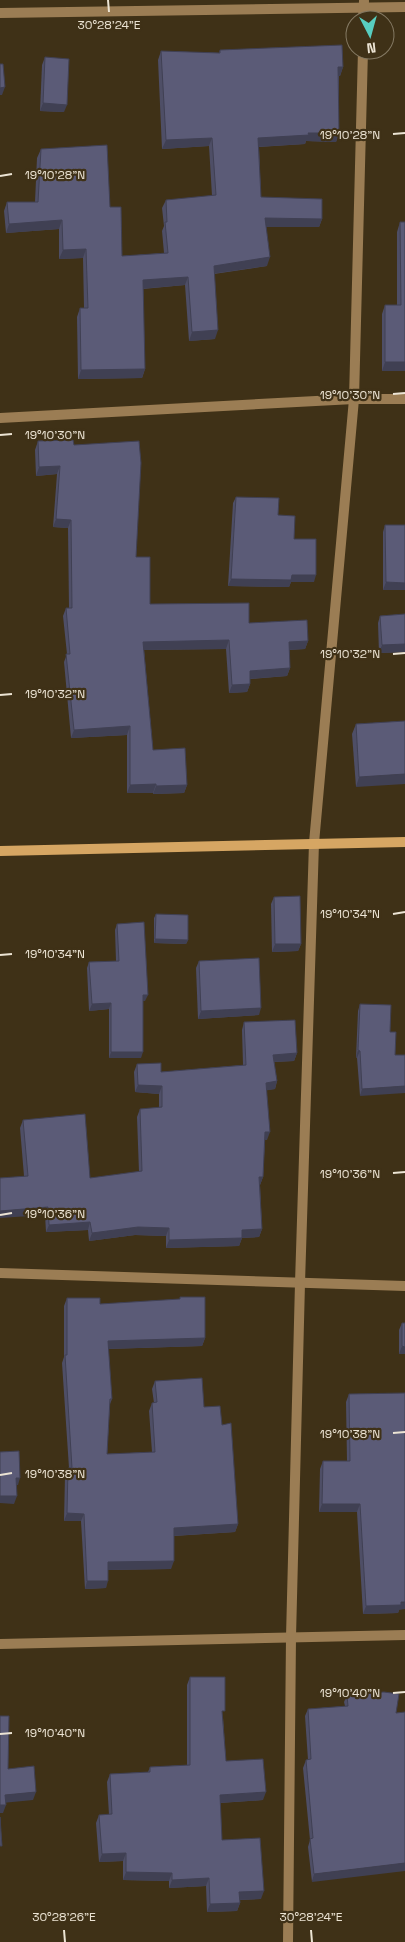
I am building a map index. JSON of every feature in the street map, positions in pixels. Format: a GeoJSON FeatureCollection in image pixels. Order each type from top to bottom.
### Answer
{"type":"FeatureCollection","features":[{"type":"Feature","properties":{"kind":"main road"},"geometry":{"type":"LineString","coordinates":[[0,851],[405,842]]}},
{"type":"Feature","properties":{"kind":"street"},"geometry":{"type":"LineString","coordinates":[[0,14],[364,3],[405,7]]}},
{"type":"Feature","properties":{"kind":"street"},"geometry":{"type":"LineString","coordinates":[[288,1942],[291,1637],[314,843],[354,399],[363,60]]}},
{"type":"Feature","properties":{"kind":"street"},"geometry":{"type":"LineString","coordinates":[[0,418],[354,399],[405,399]]}},
{"type":"Feature","properties":{"kind":"street"},"geometry":{"type":"LineString","coordinates":[[0,1273],[405,1286]]}},
{"type":"Feature","properties":{"kind":"street"},"geometry":{"type":"LineString","coordinates":[[0,1644],[405,1635]]}},
{"type":"Feature","properties":{"kind":"building"},"geometry":{"type":"Polygon","coordinates":[[[342,45],[343,67],[338,67],[339,133],[308,133],[309,135],[258,138],[261,197],[322,199],[322,219],[265,218],[270,257],[214,266],[218,330],[192,332],[188,277],[143,280],[145,369],[81,370],[80,308],[88,308],[86,249],[63,250],[62,220],[9,224],[7,202],[38,202],[41,149],[107,145],[110,207],[121,207],[122,256],[168,253],[165,222],[167,222],[166,200],[216,195],[212,138],[166,140],[161,51],[220,53],[220,50],[342,45]]]}},
{"type":"Feature","properties":{"kind":"building"},"geometry":{"type":"Polygon","coordinates":[[[45,57],[69,59],[67,105],[43,103],[45,57]]]}},
{"type":"Feature","properties":{"kind":"building"},"geometry":{"type":"Polygon","coordinates":[[[0,64],[3,64],[5,87],[0,88],[0,64]]]}},
{"type":"Feature","properties":{"kind":"building"},"geometry":{"type":"Polygon","coordinates":[[[400,222],[405,222],[405,362],[385,362],[385,305],[401,305],[400,222]]]}},
{"type":"Feature","properties":{"kind":"building"},"geometry":{"type":"Polygon","coordinates":[[[73,440],[74,445],[139,441],[141,463],[136,557],[150,557],[150,604],[249,603],[249,623],[307,620],[308,641],[289,642],[290,668],[250,671],[250,684],[232,685],[229,640],[143,642],[153,750],[185,748],[187,785],[130,785],[130,726],[74,730],[66,654],[70,654],[66,608],[72,608],[71,520],[56,519],[60,466],[39,467],[38,441],[73,440]]]}},
{"type":"Feature","properties":{"kind":"building"},"geometry":{"type":"Polygon","coordinates":[[[236,497],[279,498],[278,515],[295,516],[294,539],[316,539],[316,575],[292,575],[291,580],[231,579],[236,497]]]}},
{"type":"Feature","properties":{"kind":"building"},"geometry":{"type":"Polygon","coordinates":[[[385,525],[405,525],[405,583],[386,582],[385,525]]]}},
{"type":"Feature","properties":{"kind":"building"},"geometry":{"type":"Polygon","coordinates":[[[405,614],[405,644],[382,645],[380,616],[405,614]]]}},
{"type":"Feature","properties":{"kind":"building"},"geometry":{"type":"Polygon","coordinates":[[[405,721],[405,774],[359,777],[356,724],[405,721]]]}},
{"type":"Feature","properties":{"kind":"building"},"geometry":{"type":"Polygon","coordinates":[[[300,896],[301,944],[275,944],[274,897],[300,896]]]}},
{"type":"Feature","properties":{"kind":"building"},"geometry":{"type":"Polygon","coordinates":[[[156,914],[188,915],[188,940],[155,939],[156,914]]]}},
{"type":"Feature","properties":{"kind":"building"},"geometry":{"type":"Polygon","coordinates":[[[144,922],[148,995],[143,995],[143,1052],[111,1052],[111,1003],[92,1004],[89,962],[119,961],[117,924],[144,922]]]}},
{"type":"Feature","properties":{"kind":"building"},"geometry":{"type":"Polygon","coordinates":[[[259,958],[261,1008],[201,1011],[199,961],[259,958]]]}},
{"type":"Feature","properties":{"kind":"building"},"geometry":{"type":"Polygon","coordinates":[[[360,1004],[391,1005],[390,1032],[396,1032],[395,1055],[405,1055],[405,1086],[362,1089],[360,1051],[358,1050],[360,1004]]]}},
{"type":"Feature","properties":{"kind":"building"},"geometry":{"type":"Polygon","coordinates":[[[295,1020],[297,1053],[273,1055],[277,1081],[266,1083],[270,1132],[265,1132],[263,1177],[259,1177],[262,1229],[242,1230],[242,1238],[169,1240],[169,1228],[138,1227],[92,1233],[90,1222],[49,1225],[48,1207],[0,1211],[0,1178],[28,1176],[23,1120],[85,1114],[90,1178],[142,1171],[140,1109],[162,1107],[162,1086],[138,1085],[137,1064],[161,1063],[161,1072],[246,1065],[244,1022],[295,1020]]]}},
{"type":"Feature","properties":{"kind":"building"},"geometry":{"type":"Polygon","coordinates":[[[180,1297],[205,1297],[205,1338],[108,1341],[112,1399],[110,1399],[107,1454],[155,1452],[152,1403],[157,1402],[155,1381],[202,1378],[204,1407],[220,1406],[222,1425],[231,1423],[238,1524],[174,1528],[174,1561],[108,1562],[108,1581],[87,1581],[84,1514],[67,1513],[68,1468],[72,1468],[65,1355],[67,1355],[67,1298],[100,1298],[100,1304],[180,1299],[180,1297]]]}},
{"type":"Feature","properties":{"kind":"building"},"geometry":{"type":"Polygon","coordinates":[[[402,1323],[405,1323],[405,1347],[402,1346],[402,1323]]]}},
{"type":"Feature","properties":{"kind":"building"},"geometry":{"type":"Polygon","coordinates":[[[405,1393],[405,1602],[401,1602],[401,1605],[366,1606],[360,1504],[322,1504],[323,1461],[350,1461],[349,1394],[405,1393]]]}},
{"type":"Feature","properties":{"kind":"building"},"geometry":{"type":"Polygon","coordinates":[[[19,1451],[20,1478],[16,1478],[17,1496],[0,1496],[0,1452],[19,1451]]]}},
{"type":"Feature","properties":{"kind":"building"},"geometry":{"type":"Polygon","coordinates":[[[190,1677],[225,1677],[225,1711],[222,1711],[226,1761],[263,1759],[266,1792],[220,1795],[222,1840],[260,1838],[264,1891],[239,1892],[240,1903],[210,1904],[209,1878],[172,1880],[172,1873],[126,1872],[126,1853],[102,1854],[99,1815],[112,1814],[110,1774],[150,1772],[150,1767],[190,1765],[190,1677]]]}},
{"type":"Feature","properties":{"kind":"building"},"geometry":{"type":"Polygon","coordinates":[[[384,1692],[399,1694],[396,1713],[405,1712],[405,1863],[314,1874],[310,1839],[313,1838],[306,1760],[311,1759],[308,1709],[348,1706],[347,1695],[384,1692]]]}},
{"type":"Feature","properties":{"kind":"building"},"geometry":{"type":"Polygon","coordinates":[[[0,1716],[9,1716],[8,1769],[34,1766],[36,1792],[5,1795],[6,1805],[0,1805],[0,1716]]]}},
{"type":"Feature","properties":{"kind":"building"},"geometry":{"type":"Polygon","coordinates":[[[0,1817],[2,1846],[0,1846],[0,1817]]]}}]}
